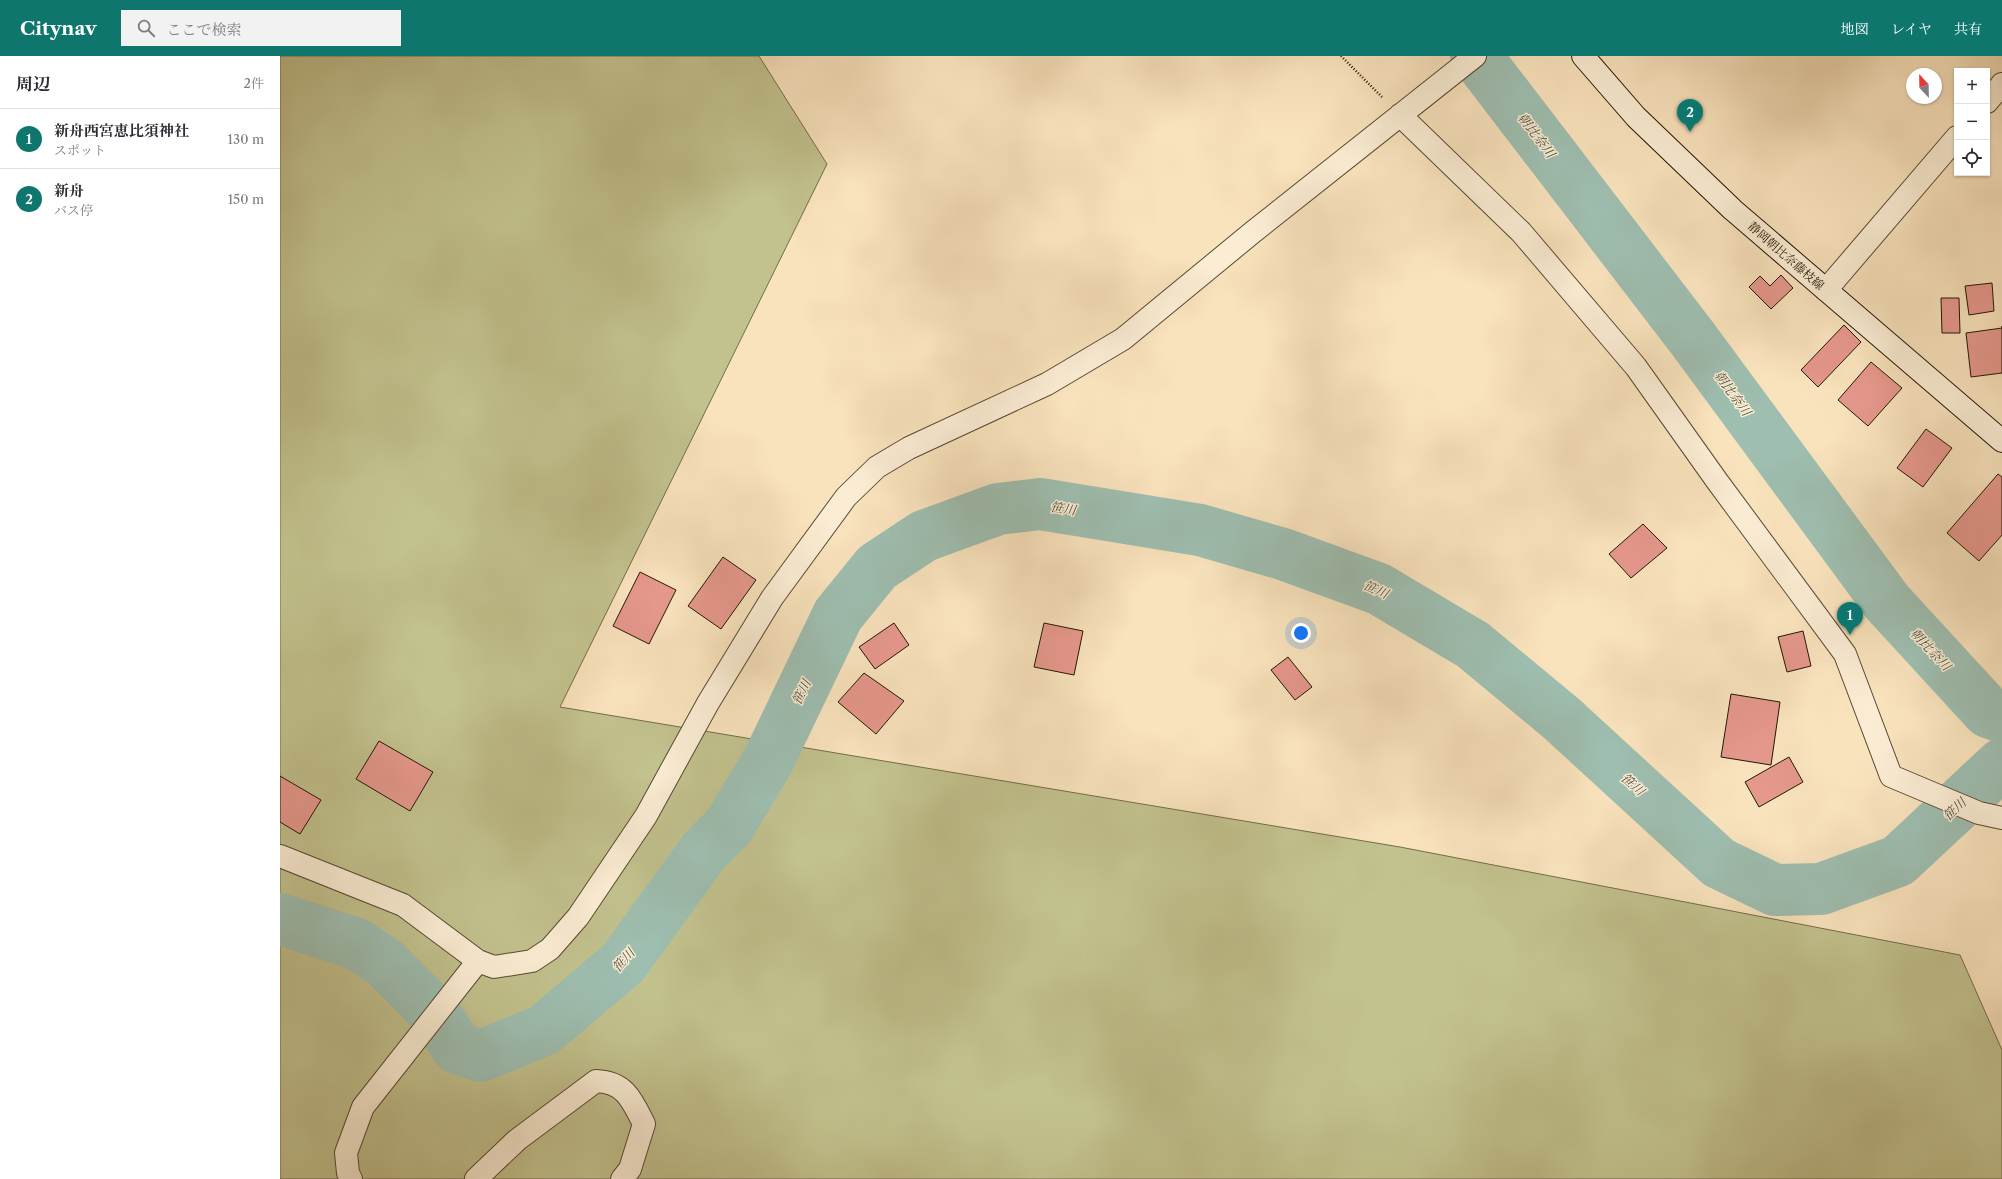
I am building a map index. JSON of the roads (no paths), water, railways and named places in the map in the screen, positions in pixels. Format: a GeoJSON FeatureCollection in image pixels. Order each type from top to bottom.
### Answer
{"type":"FeatureCollection","features":[{"type":"Feature","properties":{"kind":"street"},"geometry":{"type":"LineString","coordinates":[[280,856],[403,905],[478,961],[494,967],[532,961],[550,949],[578,917],[646,816],[708,703],[772,598],[846,497],[877,467],[909,448],[1047,384],[1123,339],[1475,56]]}},
{"type":"Feature","properties":{"kind":"street","name":"静岡朝比奈藤枝線"},"geometry":{"type":"LineString","coordinates":[[1583,56],[1642,123],[1733,210],[2002,441]]}},
{"type":"Feature","properties":{"kind":"street"},"geometry":{"type":"LineString","coordinates":[[1990,98],[2002,84]]}},
{"type":"Feature","properties":{"kind":"street"},"geometry":{"type":"LineString","coordinates":[[1400,115],[1521,232],[1636,367],[1717,481],[1845,654],[1891,776],[1979,813],[2002,818]]}},
{"type":"Feature","properties":{"kind":"street"},"geometry":{"type":"LineString","coordinates":[[1826,290],[1954,140]]}},
{"type":"Feature","properties":{"kind":"street"},"geometry":{"type":"LineString","coordinates":[[351,1179],[348,1173],[346,1153],[363,1107],[478,961]]}},
{"type":"Feature","properties":{"kind":"street"},"geometry":{"type":"LineString","coordinates":[[476,1179],[517,1140],[596,1082],[610,1082],[630,1096],[644,1124],[630,1169],[622,1179]]}},
{"type":"Feature","properties":{"kind":"waterway","name":"朝比奈川"},"geometry":{"type":"LineString","coordinates":[[1476,56],[1693,339],[1887,602],[1988,712],[2002,717]]}},
{"type":"Feature","properties":{"kind":"waterway","name":"笹川"},"geometry":{"type":"LineString","coordinates":[[280,919],[357,944],[385,963],[435,1013],[457,1048],[481,1056],[544,1030],[623,963],[704,851],[729,826],[768,761],[838,615],[877,567],[924,536],[998,509],[1040,504],[1200,530],[1283,554],[1379,589],[1473,645],[1561,718],[1719,863],[1775,890],[1821,889],[1898,861],[2002,764]]}},
{"type":"Feature","properties":{"kind":"place","name":"新舟"},"geometry":{"type":"Point","coordinates":[1690,132]}},
{"type":"Feature","properties":{"kind":"place","name":"新舟西宮恵比須神社"},"geometry":{"type":"Point","coordinates":[1850,635]}}]}
